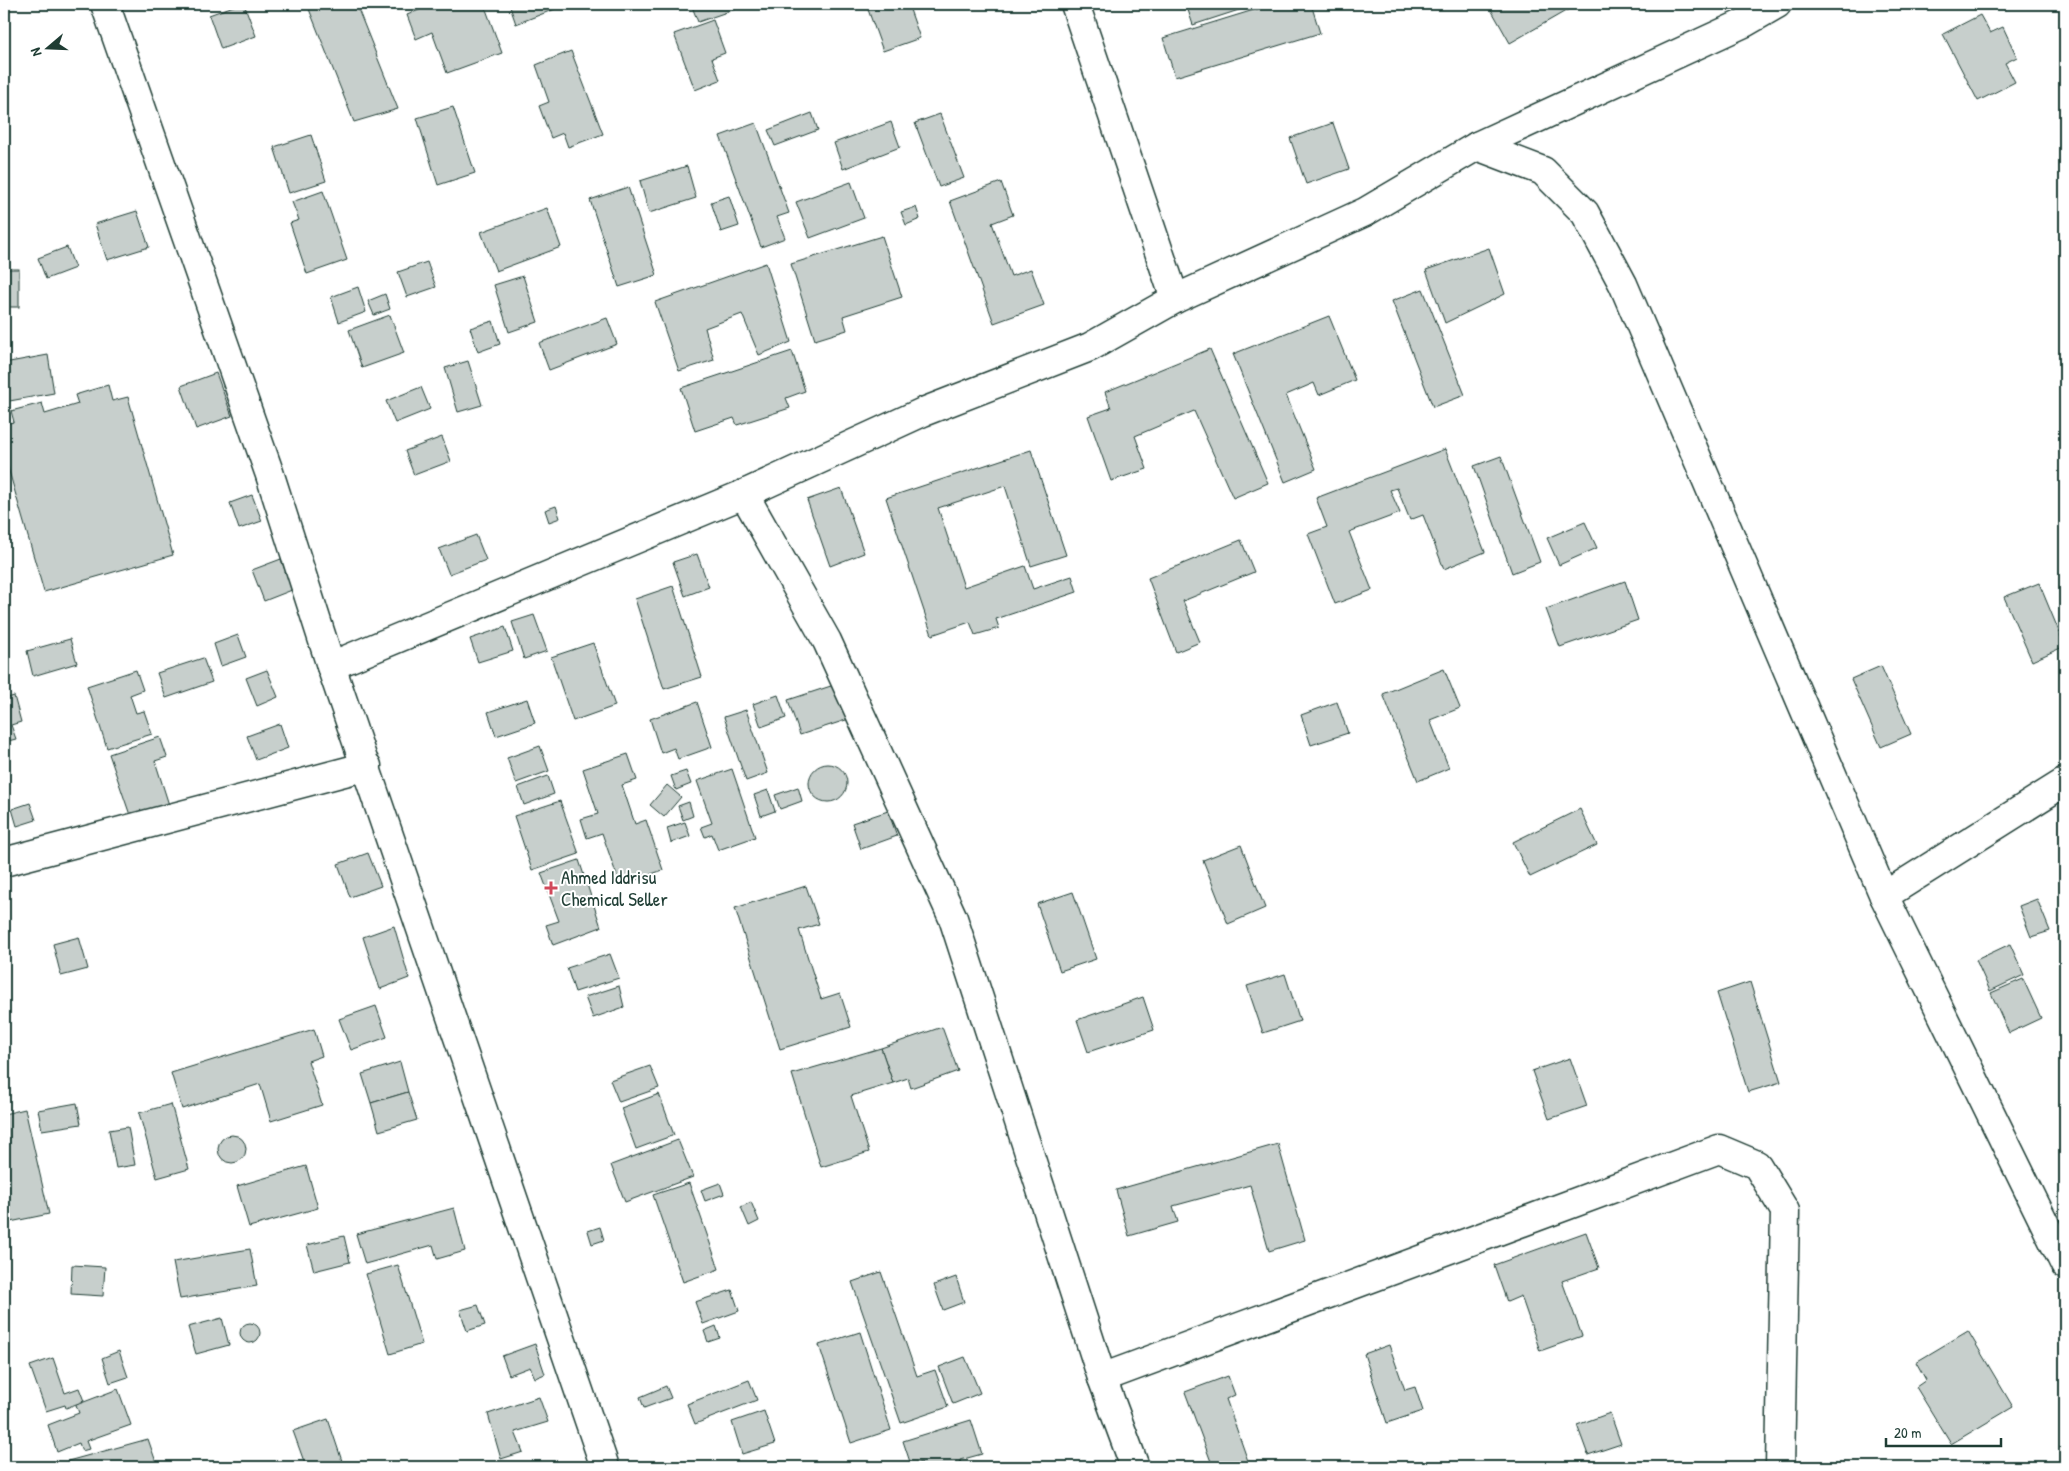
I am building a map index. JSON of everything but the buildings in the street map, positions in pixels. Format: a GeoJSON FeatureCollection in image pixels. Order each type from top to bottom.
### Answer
{"type":"FeatureCollection","features":[{"type":"Feature","properties":{"kind":"street"},"geometry":{"type":"LineString","coordinates":[[105,4],[269,472],[332,666],[561,1344],[605,1467]]}},
{"type":"Feature","properties":{"kind":"street"},"geometry":{"type":"LineString","coordinates":[[1075,4],[1175,299]]}},
{"type":"Feature","properties":{"kind":"street"},"geometry":{"type":"LineString","coordinates":[[332,666],[744,494],[923,412],[1090,347],[1175,299],[1365,212],[1476,146],[1739,13],[1777,4]]}},
{"type":"Feature","properties":{"kind":"street"},"geometry":{"type":"LineString","coordinates":[[1476,146],[1543,171],[1589,220],[1623,284],[1884,896],[2065,1266]]}},
{"type":"Feature","properties":{"kind":"street"},"geometry":{"type":"LineString","coordinates":[[744,494],[827,642],[953,918],[1102,1378],[1135,1467]]}},
{"type":"Feature","properties":{"kind":"street"},"geometry":{"type":"LineString","coordinates":[[4,862],[367,766]]}},
{"type":"Feature","properties":{"kind":"street"},"geometry":{"type":"LineString","coordinates":[[1884,896],[2065,782]]}},
{"type":"Feature","properties":{"kind":"street"},"geometry":{"type":"LineString","coordinates":[[1102,1378],[1719,1149],[1757,1165],[1785,1211],[1780,1467]]}},
{"type":"Feature","properties":{"kind":"place","name":"Ahmed Iddrisu Chemical Seller"},"geometry":{"type":"Point","coordinates":[551,888]}}]}
